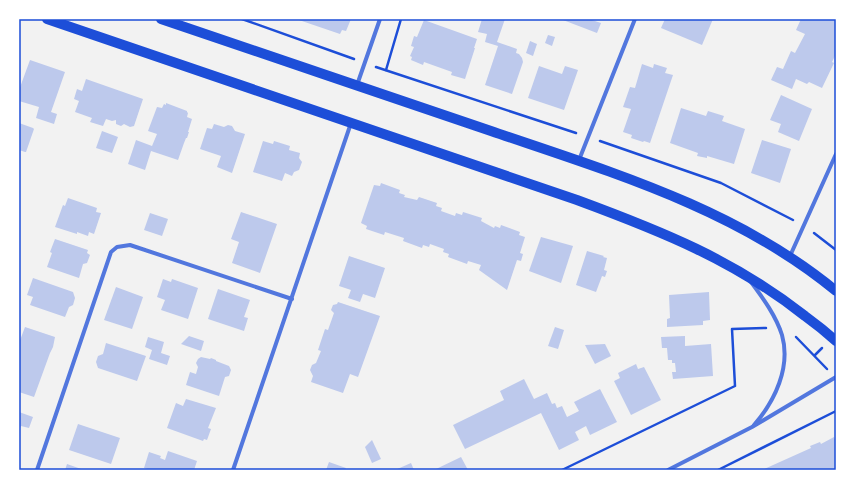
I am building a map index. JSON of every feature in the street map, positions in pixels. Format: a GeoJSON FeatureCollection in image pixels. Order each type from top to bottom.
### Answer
{"type":"FeatureCollection","features":[{"type":"Feature","properties":{"kind":"main road"},"geometry":{"type":"LineString","coordinates":[[47,19],[569,197],[660,231],[710,254],[745,274],[781,297],[836,341]]}},
{"type":"Feature","properties":{"kind":"main road"},"geometry":{"type":"LineString","coordinates":[[161,19],[578,161],[650,188],[721,218],[790,257],[812,271],[836,291]]}},
{"type":"Feature","properties":{"kind":"street"},"geometry":{"type":"LineString","coordinates":[[357,86],[380,19]]}},
{"type":"Feature","properties":{"kind":"street"},"geometry":{"type":"LineString","coordinates":[[578,161],[635,19]]}},
{"type":"Feature","properties":{"kind":"street"},"geometry":{"type":"LineString","coordinates":[[233,470],[351,123]]}},
{"type":"Feature","properties":{"kind":"street"},"geometry":{"type":"LineString","coordinates":[[790,257],[836,154]]}},
{"type":"Feature","properties":{"kind":"street"},"geometry":{"type":"LineString","coordinates":[[37,470],[111,252],[117,247],[130,245],[292,299]]}},
{"type":"Feature","properties":{"kind":"street"},"geometry":{"type":"LineString","coordinates":[[745,274],[765,302],[779,327],[784,351],[782,371],[777,390],[767,408],[752,427]]}},
{"type":"Feature","properties":{"kind":"street"},"geometry":{"type":"LineString","coordinates":[[668,470],[752,427],[836,377]]}},
{"type":"Feature","properties":{"kind":"path"},"geometry":{"type":"LineString","coordinates":[[242,19],[365,63],[588,137],[720,183],[804,226],[836,250]]}},
{"type":"Feature","properties":{"kind":"path"},"geometry":{"type":"LineString","coordinates":[[386,70],[401,19]]}},
{"type":"Feature","properties":{"kind":"path"},"geometry":{"type":"LineString","coordinates":[[562,470],[735,386],[732,329]]}},
{"type":"Feature","properties":{"kind":"path"},"geometry":{"type":"LineString","coordinates":[[718,470],[836,412]]}},
{"type":"Feature","properties":{"kind":"building"},"geometry":{"type":"Polygon","coordinates":[[[296,19],[351,19],[346,31],[342,30],[340,34],[296,19]]]}},
{"type":"Feature","properties":{"kind":"building"},"geometry":{"type":"Polygon","coordinates":[[[482,19],[505,19],[497,42],[517,49],[516,53],[522,58],[523,62],[512,94],[485,85],[498,46],[485,42],[487,34],[478,32],[482,19]]]}},
{"type":"Feature","properties":{"kind":"building"},"geometry":{"type":"Polygon","coordinates":[[[563,19],[589,19],[601,23],[597,33],[563,19]]]}},
{"type":"Feature","properties":{"kind":"building"},"geometry":{"type":"Polygon","coordinates":[[[665,19],[713,19],[702,45],[661,28],[665,19]]]}},
{"type":"Feature","properties":{"kind":"building"},"geometry":{"type":"Polygon","coordinates":[[[801,19],[836,19],[836,54],[832,62],[834,63],[822,88],[809,82],[807,84],[796,79],[792,89],[771,80],[777,67],[783,69],[791,51],[795,53],[805,34],[796,30],[801,19]]]}},
{"type":"Feature","properties":{"kind":"building"},"geometry":{"type":"Polygon","coordinates":[[[424,20],[477,39],[465,79],[451,75],[452,72],[424,62],[423,65],[411,60],[412,57],[410,56],[414,47],[411,46],[414,36],[417,37],[424,20]]]}},
{"type":"Feature","properties":{"kind":"building"},"geometry":{"type":"Polygon","coordinates":[[[548,35],[555,37],[552,46],[545,43],[548,35]]]}},
{"type":"Feature","properties":{"kind":"building"},"geometry":{"type":"Polygon","coordinates":[[[530,41],[537,44],[533,56],[526,53],[530,41]]]}},
{"type":"Feature","properties":{"kind":"building"},"geometry":{"type":"Polygon","coordinates":[[[30,60],[65,72],[51,112],[57,114],[54,124],[36,118],[39,107],[19,101],[19,90],[30,60]]]}},
{"type":"Feature","properties":{"kind":"building"},"geometry":{"type":"Polygon","coordinates":[[[642,64],[653,68],[654,64],[667,68],[665,73],[673,75],[650,143],[631,138],[632,135],[623,132],[631,109],[623,107],[630,87],[635,88],[642,64]]]}},
{"type":"Feature","properties":{"kind":"building"},"geometry":{"type":"Polygon","coordinates":[[[539,66],[562,74],[565,66],[578,70],[564,110],[528,98],[539,66]]]}},
{"type":"Feature","properties":{"kind":"building"},"geometry":{"type":"Polygon","coordinates":[[[86,79],[143,99],[134,126],[130,127],[124,124],[121,126],[116,124],[116,120],[112,121],[106,119],[103,126],[90,122],[92,118],[75,112],[79,101],[74,99],[77,89],[82,91],[86,79]]]}},
{"type":"Feature","properties":{"kind":"building"},"geometry":{"type":"Polygon","coordinates":[[[781,95],[812,109],[799,141],[778,132],[781,124],[770,120],[781,95]]]}},
{"type":"Feature","properties":{"kind":"building"},"geometry":{"type":"Polygon","coordinates":[[[166,103],[187,111],[187,117],[192,119],[187,138],[178,160],[151,151],[145,170],[128,164],[136,140],[152,146],[157,134],[148,131],[157,107],[162,108],[164,104],[166,105],[166,103]]]}},
{"type":"Feature","properties":{"kind":"building"},"geometry":{"type":"Polygon","coordinates":[[[681,108],[706,116],[708,111],[724,116],[722,121],[745,129],[734,164],[707,156],[707,158],[697,156],[698,153],[670,143],[681,108]]]}},
{"type":"Feature","properties":{"kind":"building"},"geometry":{"type":"Polygon","coordinates":[[[19,123],[34,129],[26,152],[19,150],[19,123]]]}},
{"type":"Feature","properties":{"kind":"building"},"geometry":{"type":"Polygon","coordinates":[[[214,124],[224,127],[228,125],[232,126],[235,131],[245,134],[232,173],[217,167],[221,156],[200,149],[207,128],[212,129],[214,124]]]}},
{"type":"Feature","properties":{"kind":"building"},"geometry":{"type":"Polygon","coordinates":[[[102,131],[118,137],[112,153],[96,148],[102,131]]]}},
{"type":"Feature","properties":{"kind":"building"},"geometry":{"type":"Polygon","coordinates":[[[762,140],[791,149],[780,183],[751,173],[762,140]]]}},
{"type":"Feature","properties":{"kind":"building"},"geometry":{"type":"Polygon","coordinates":[[[263,141],[273,144],[274,141],[290,146],[289,150],[300,153],[299,158],[302,162],[299,170],[294,172],[292,176],[285,173],[282,181],[253,172],[263,141]]]}},
{"type":"Feature","properties":{"kind":"building"},"geometry":{"type":"Polygon","coordinates":[[[381,183],[400,190],[399,193],[405,195],[404,197],[417,200],[419,197],[437,203],[436,206],[442,208],[441,211],[455,216],[456,213],[462,215],[463,212],[482,218],[481,221],[494,228],[495,226],[500,228],[501,225],[520,232],[519,235],[525,237],[520,253],[523,254],[521,261],[517,260],[507,290],[479,270],[481,265],[468,261],[467,264],[448,257],[449,254],[443,252],[444,249],[430,244],[429,247],[423,245],[422,248],[403,241],[404,238],[385,232],[384,235],[366,229],[367,226],[361,223],[374,185],[380,186],[381,183]]]}},
{"type":"Feature","properties":{"kind":"building"},"geometry":{"type":"Polygon","coordinates":[[[68,198],[97,208],[96,212],[101,213],[94,234],[89,232],[88,236],[55,227],[63,205],[65,206],[68,198]]]}},
{"type":"Feature","properties":{"kind":"building"},"geometry":{"type":"Polygon","coordinates":[[[241,212],[277,224],[260,273],[232,263],[239,242],[231,239],[241,212]]]}},
{"type":"Feature","properties":{"kind":"building"},"geometry":{"type":"Polygon","coordinates":[[[150,213],[168,219],[162,236],[144,230],[150,213]]]}},
{"type":"Feature","properties":{"kind":"building"},"geometry":{"type":"Polygon","coordinates":[[[541,237],[573,246],[561,283],[529,271],[541,237]]]}},
{"type":"Feature","properties":{"kind":"building"},"geometry":{"type":"Polygon","coordinates":[[[55,239],[88,250],[87,253],[90,255],[87,263],[83,264],[79,278],[47,267],[52,253],[50,252],[55,239]]]}},
{"type":"Feature","properties":{"kind":"building"},"geometry":{"type":"Polygon","coordinates":[[[587,251],[607,258],[604,270],[607,271],[605,277],[602,276],[596,292],[576,285],[587,251]]]}},
{"type":"Feature","properties":{"kind":"building"},"geometry":{"type":"Polygon","coordinates":[[[349,256],[385,268],[375,298],[363,294],[360,302],[348,298],[351,290],[339,286],[349,256]]]}},
{"type":"Feature","properties":{"kind":"building"},"geometry":{"type":"Polygon","coordinates":[[[33,278],[73,292],[75,298],[73,305],[69,307],[65,317],[30,305],[33,297],[27,295],[33,278]]]}},
{"type":"Feature","properties":{"kind":"building"},"geometry":{"type":"Polygon","coordinates":[[[163,279],[171,282],[172,279],[198,288],[188,319],[161,310],[165,300],[157,297],[163,279]]]}},
{"type":"Feature","properties":{"kind":"building"},"geometry":{"type":"Polygon","coordinates":[[[116,287],[143,297],[132,329],[104,320],[116,287]]]}},
{"type":"Feature","properties":{"kind":"building"},"geometry":{"type":"Polygon","coordinates":[[[218,289],[250,300],[244,317],[248,318],[244,331],[208,319],[218,289]]]}},
{"type":"Feature","properties":{"kind":"building"},"geometry":{"type":"Polygon","coordinates":[[[709,292],[710,320],[703,321],[703,325],[667,327],[667,319],[670,318],[669,295],[709,292]]]}},
{"type":"Feature","properties":{"kind":"building"},"geometry":{"type":"Polygon","coordinates":[[[338,302],[380,316],[358,377],[350,374],[343,393],[311,382],[313,376],[310,370],[312,365],[316,363],[321,351],[318,350],[325,329],[328,330],[334,313],[331,310],[333,305],[337,304],[338,302]]]}},
{"type":"Feature","properties":{"kind":"building"},"geometry":{"type":"Polygon","coordinates":[[[25,327],[55,337],[53,347],[34,397],[19,392],[19,343],[25,327]]]}},
{"type":"Feature","properties":{"kind":"building"},"geometry":{"type":"Polygon","coordinates":[[[555,327],[564,330],[558,349],[548,346],[555,327]]]}},
{"type":"Feature","properties":{"kind":"building"},"geometry":{"type":"Polygon","coordinates":[[[189,336],[204,341],[201,351],[181,344],[189,336]]]}},
{"type":"Feature","properties":{"kind":"building"},"geometry":{"type":"Polygon","coordinates":[[[685,336],[685,346],[711,344],[713,376],[673,379],[672,372],[676,372],[675,363],[672,363],[672,360],[668,360],[667,348],[662,348],[661,337],[685,336]]]}},
{"type":"Feature","properties":{"kind":"building"},"geometry":{"type":"Polygon","coordinates":[[[148,337],[164,342],[161,353],[170,356],[167,365],[149,359],[152,350],[145,347],[148,337]]]}},
{"type":"Feature","properties":{"kind":"building"},"geometry":{"type":"Polygon","coordinates":[[[106,343],[146,356],[137,381],[98,368],[96,362],[98,356],[103,354],[106,343]]]}},
{"type":"Feature","properties":{"kind":"building"},"geometry":{"type":"Polygon","coordinates":[[[605,344],[611,356],[595,364],[585,345],[605,344]]]}},
{"type":"Feature","properties":{"kind":"building"},"geometry":{"type":"Polygon","coordinates":[[[201,357],[216,360],[229,366],[231,370],[229,376],[225,377],[219,396],[186,385],[190,372],[196,374],[198,367],[196,363],[201,357]]]}},
{"type":"Feature","properties":{"kind":"building"},"geometry":{"type":"Polygon","coordinates":[[[636,364],[638,369],[644,367],[661,400],[631,415],[614,381],[620,378],[618,373],[636,364]]]}},
{"type":"Feature","properties":{"kind":"building"},"geometry":{"type":"Polygon","coordinates":[[[524,379],[534,399],[547,393],[552,404],[555,403],[557,408],[562,406],[567,417],[579,411],[574,402],[600,389],[617,422],[590,435],[586,426],[575,432],[579,440],[559,450],[541,413],[465,449],[453,425],[504,400],[500,391],[524,379]]]}},
{"type":"Feature","properties":{"kind":"building"},"geometry":{"type":"Polygon","coordinates":[[[186,399],[216,408],[208,428],[211,429],[207,440],[204,439],[203,441],[167,428],[176,403],[183,406],[186,399]]]}},
{"type":"Feature","properties":{"kind":"building"},"geometry":{"type":"Polygon","coordinates":[[[19,412],[33,417],[29,428],[21,426],[19,431],[19,412]]]}},
{"type":"Feature","properties":{"kind":"building"},"geometry":{"type":"Polygon","coordinates":[[[78,424],[120,438],[111,464],[69,450],[78,424]]]}},
{"type":"Feature","properties":{"kind":"building"},"geometry":{"type":"Polygon","coordinates":[[[834,437],[836,442],[836,470],[762,470],[811,448],[810,446],[820,442],[821,444],[834,437]]]}},
{"type":"Feature","properties":{"kind":"building"},"geometry":{"type":"Polygon","coordinates":[[[372,440],[381,459],[372,463],[365,447],[372,440]]]}},
{"type":"Feature","properties":{"kind":"building"},"geometry":{"type":"Polygon","coordinates":[[[168,451],[197,461],[194,470],[151,470],[144,468],[149,452],[161,456],[160,458],[165,460],[168,451]]]}},
{"type":"Feature","properties":{"kind":"building"},"geometry":{"type":"Polygon","coordinates":[[[461,457],[468,470],[434,470],[461,457]]]}},
{"type":"Feature","properties":{"kind":"building"},"geometry":{"type":"Polygon","coordinates":[[[329,462],[346,468],[345,470],[326,470],[329,462]]]}},
{"type":"Feature","properties":{"kind":"building"},"geometry":{"type":"Polygon","coordinates":[[[411,463],[414,470],[395,470],[411,463]]]}},
{"type":"Feature","properties":{"kind":"building"},"geometry":{"type":"Polygon","coordinates":[[[67,464],[84,470],[65,470],[67,464]]]}}]}
